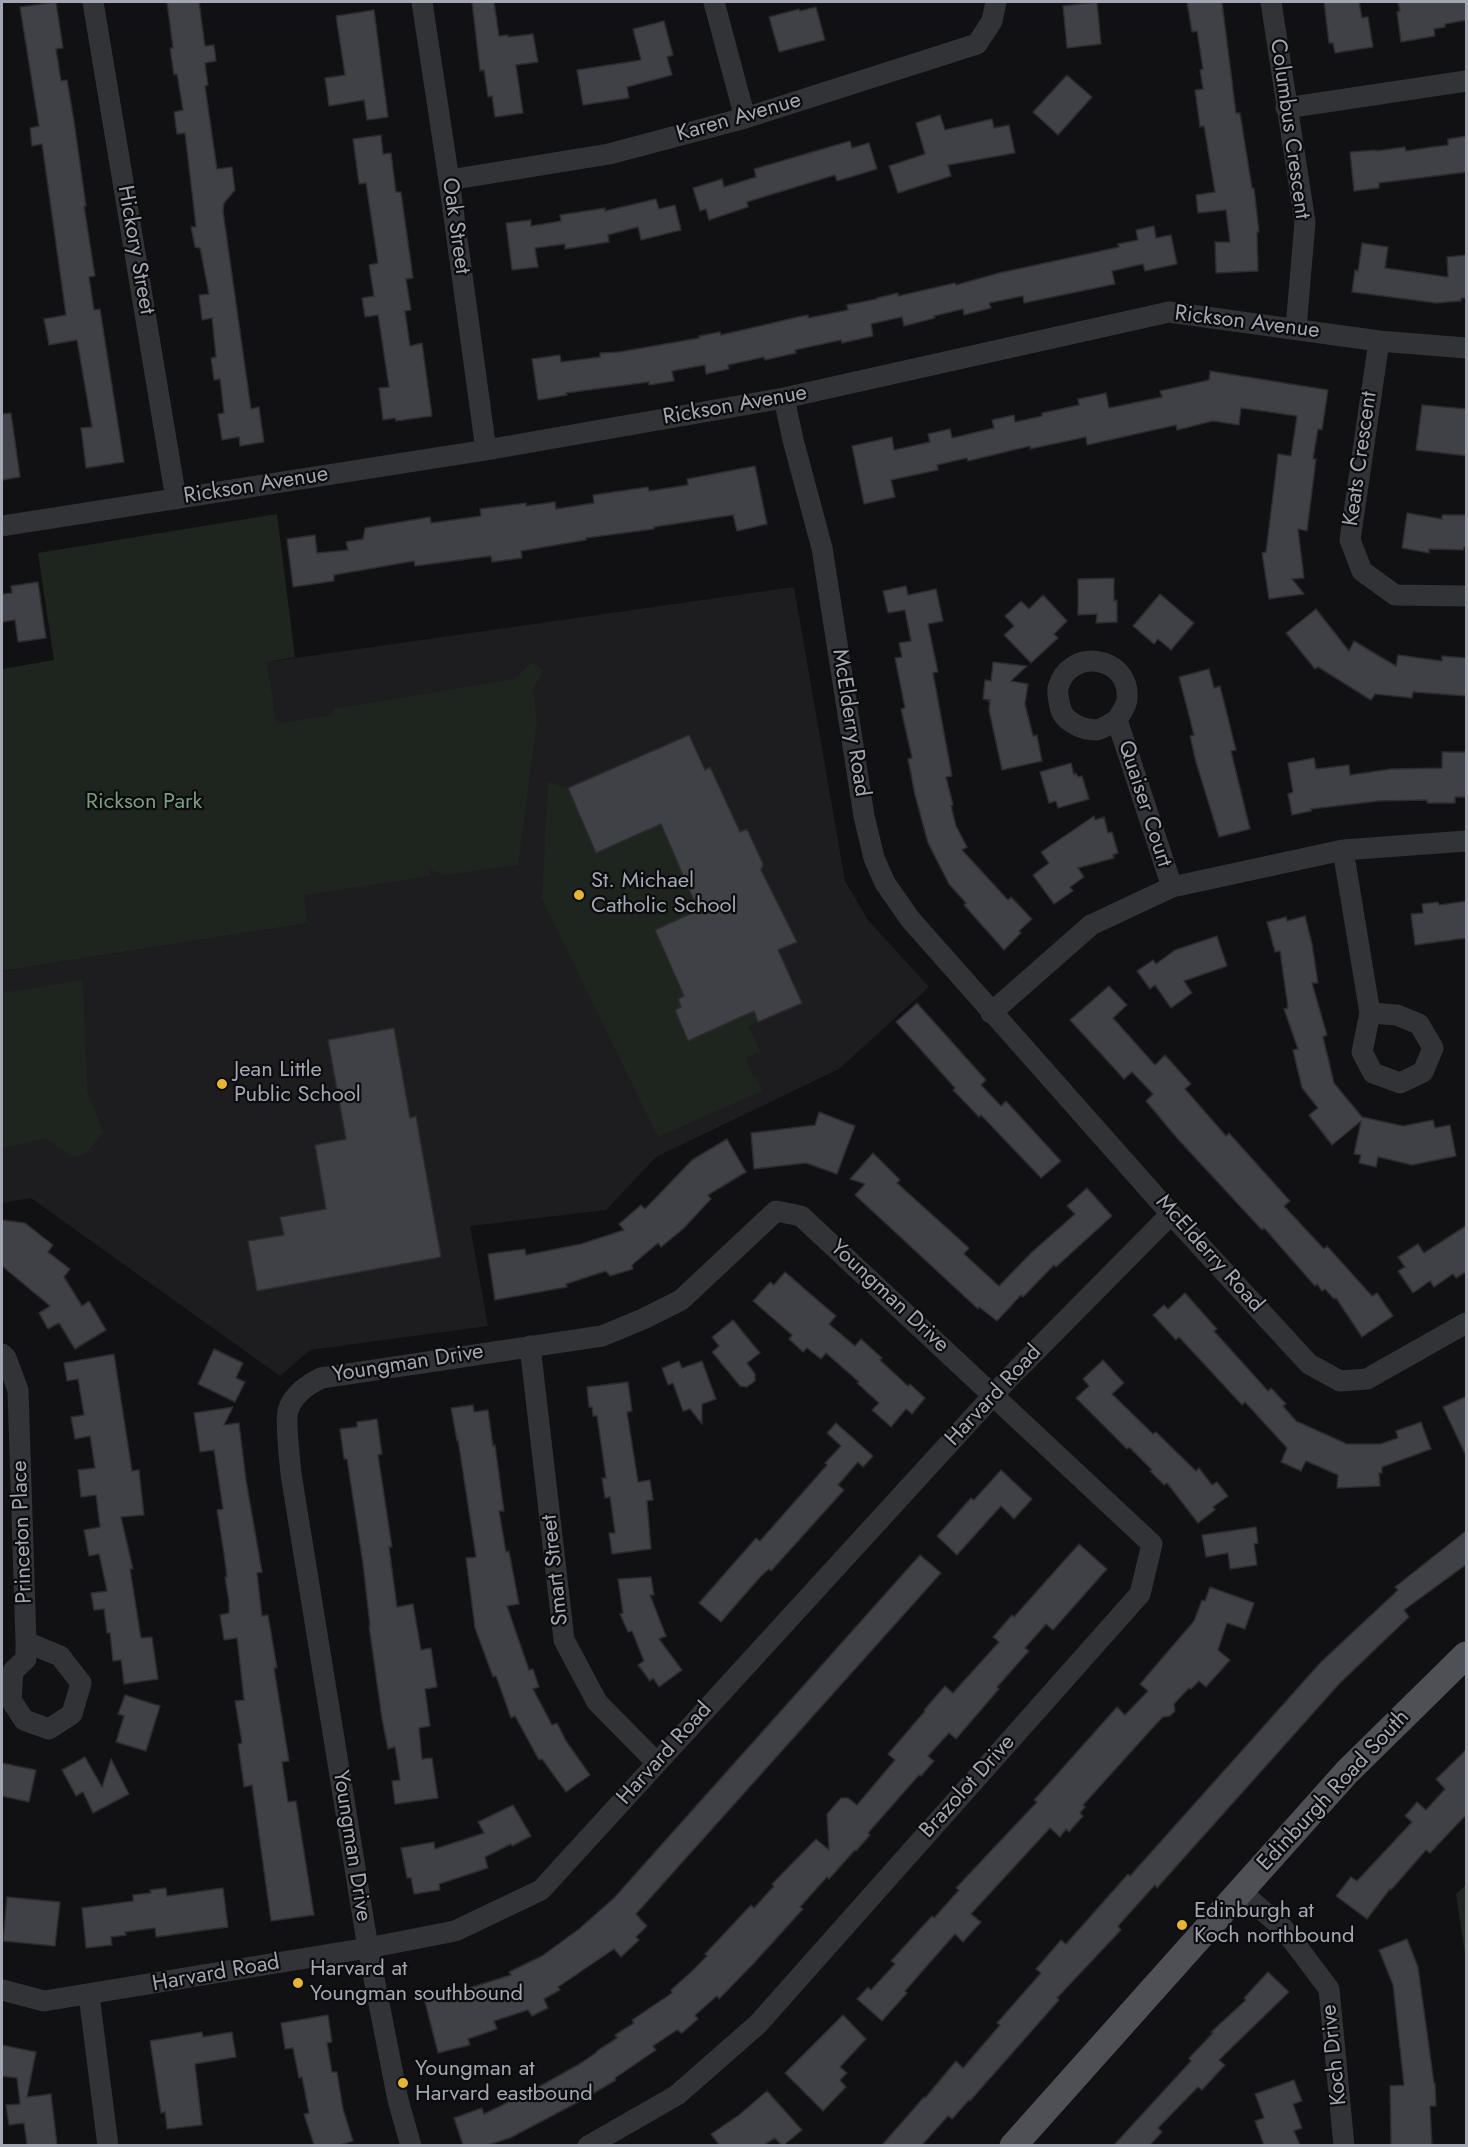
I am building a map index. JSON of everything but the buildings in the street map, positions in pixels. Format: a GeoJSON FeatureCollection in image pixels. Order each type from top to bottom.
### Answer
{"type":"FeatureCollection","features":[{"type":"Feature","properties":{"kind":"main road","name":"Edinburgh Road South"},"geometry":{"type":"LineString","coordinates":[[1012,2145],[1347,1772],[1467,1655]]}},
{"type":"Feature","properties":{"kind":"street","name":"Hickory Street"},"geometry":{"type":"LineString","coordinates":[[93,2],[176,499]]}},
{"type":"Feature","properties":{"kind":"street","name":"Oak Street"},"geometry":{"type":"LineString","coordinates":[[422,2],[486,450]]}},
{"type":"Feature","properties":{"kind":"street"},"geometry":{"type":"LineString","coordinates":[[714,2],[745,118]]}},
{"type":"Feature","properties":{"kind":"street","name":"Karen Avenue"},"geometry":{"type":"LineString","coordinates":[[449,180],[609,154],[745,118],[978,44],[992,21],[996,2]]}},
{"type":"Feature","properties":{"kind":"street","name":"Columbus Crescent"},"geometry":{"type":"LineString","coordinates":[[1271,2],[1305,222],[1296,328]]}},
{"type":"Feature","properties":{"kind":"street"},"geometry":{"type":"LineString","coordinates":[[1286,108],[1467,81]]}},
{"type":"Feature","properties":{"kind":"street","name":"Rickson Avenue"},"geometry":{"type":"LineString","coordinates":[[2,526],[486,450],[784,398],[1169,312],[1378,341],[1467,348]]}},
{"type":"Feature","properties":{"kind":"street","name":"Keats Crescent"},"geometry":{"type":"LineString","coordinates":[[1378,341],[1350,540],[1362,571],[1395,595],[1467,596]]}},
{"type":"Feature","properties":{"kind":"street","name":"McElderry Road"},"geometry":{"type":"LineString","coordinates":[[784,398],[792,440],[822,548],[864,816],[874,858],[885,883],[910,919],[1171,1214],[1309,1364],[1340,1380],[1367,1379],[1467,1323]]}},
{"type":"Feature","properties":{"kind":"street","name":"Quaiser Court"},"geometry":{"type":"LineString","coordinates":[[1117,720],[1172,887]]}},
{"type":"Feature","properties":{"kind":"street"},"geometry":{"type":"LineString","coordinates":[[991,1013],[1091,925],[1172,887],[1343,850],[1467,841]]}},
{"type":"Feature","properties":{"kind":"street"},"geometry":{"type":"LineString","coordinates":[[1343,850],[1370,1013]]}},
{"type":"Feature","properties":{"kind":"street","name":"Youngman Drive"},"geometry":{"type":"LineString","coordinates":[[411,2145],[398,2100],[368,1948],[291,1474],[287,1412],[296,1396],[307,1385],[321,1378],[602,1336],[644,1319],[681,1300],[776,1211],[801,1216],[994,1395]]}},
{"type":"Feature","properties":{"kind":"street","name":"Harvard Road"},"geometry":{"type":"LineString","coordinates":[[2,1990],[44,2001],[368,1948],[455,1931],[541,1890],[994,1395],[1171,1214]]}},
{"type":"Feature","properties":{"kind":"street","name":"Smart Street"},"geometry":{"type":"LineString","coordinates":[[530,1346],[564,1640],[597,1702],[657,1763]]}},
{"type":"Feature","properties":{"kind":"street","name":"Princeton Place"},"geometry":{"type":"LineString","coordinates":[[2,1354],[6,1358],[18,1390],[26,1642]]}},
{"type":"Feature","properties":{"kind":"street","name":"Brazolot Drive"},"geometry":{"type":"LineString","coordinates":[[588,2145],[677,2095],[758,2024],[1140,1594],[1152,1544],[994,1395]]}},
{"type":"Feature","properties":{"kind":"street","name":"Koch Drive"},"geometry":{"type":"LineString","coordinates":[[1241,1892],[1283,1928],[1329,1989],[1344,2145]]}},
{"type":"Feature","properties":{"kind":"street"},"geometry":{"type":"LineString","coordinates":[[89,1995],[108,2145]]}},
{"type":"Feature","properties":{"kind":"shaded area","name":"St. Michael Catholic School"},"geometry":{"type":"Polygon","coordinates":[[[794,587],[845,881],[868,920],[929,987],[839,1069],[656,1157],[606,1210],[470,1226],[488,1326],[310,1350],[280,1376],[31,1198],[2,1203],[2,971],[308,923],[267,662],[794,587]]]}},
{"type":"Feature","properties":{"kind":"green space","name":"Rickson Park"},"geometry":{"type":"Polygon","coordinates":[[[277,514],[295,657],[267,662],[277,724],[333,715],[333,709],[515,679],[531,663],[543,671],[533,689],[537,722],[518,865],[443,875],[429,869],[430,876],[304,895],[308,923],[2,971],[2,669],[54,660],[38,553],[277,514]]]}},
{"type":"Feature","properties":{"kind":"green space"},"geometry":{"type":"Polygon","coordinates":[[[548,782],[568,788],[596,853],[661,824],[698,910],[656,930],[684,996],[678,999],[681,1007],[675,1011],[688,1041],[754,1011],[758,1022],[749,1026],[760,1052],[746,1058],[753,1077],[756,1076],[762,1091],[658,1137],[542,899],[548,782]]]}},
{"type":"Feature","properties":{"kind":"green space"},"geometry":{"type":"Polygon","coordinates":[[[83,980],[87,1090],[103,1132],[85,1155],[71,1157],[46,1138],[2,1148],[2,993],[83,980]]]}},
{"type":"Feature","properties":{"kind":"green space"},"geometry":{"type":"Polygon","coordinates":[[[1466,1885],[1466,1961],[1456,1894],[1466,1885]]]}},
{"type":"Feature","properties":{"kind":"place","name":"St. Michael Catholic School"},"geometry":{"type":"Point","coordinates":[579,895]}},
{"type":"Feature","properties":{"kind":"place","name":"Jean Little Public School"},"geometry":{"type":"Point","coordinates":[222,1084]}},
{"type":"Feature","properties":{"kind":"place","name":"Edinburgh at Koch northbound"},"geometry":{"type":"Point","coordinates":[1182,1925]}},
{"type":"Feature","properties":{"kind":"place","name":"Harvard at Youngman southbound"},"geometry":{"type":"Point","coordinates":[298,1983]}},
{"type":"Feature","properties":{"kind":"place","name":"Youngman at Harvard eastbound"},"geometry":{"type":"Point","coordinates":[403,2083]}}]}
